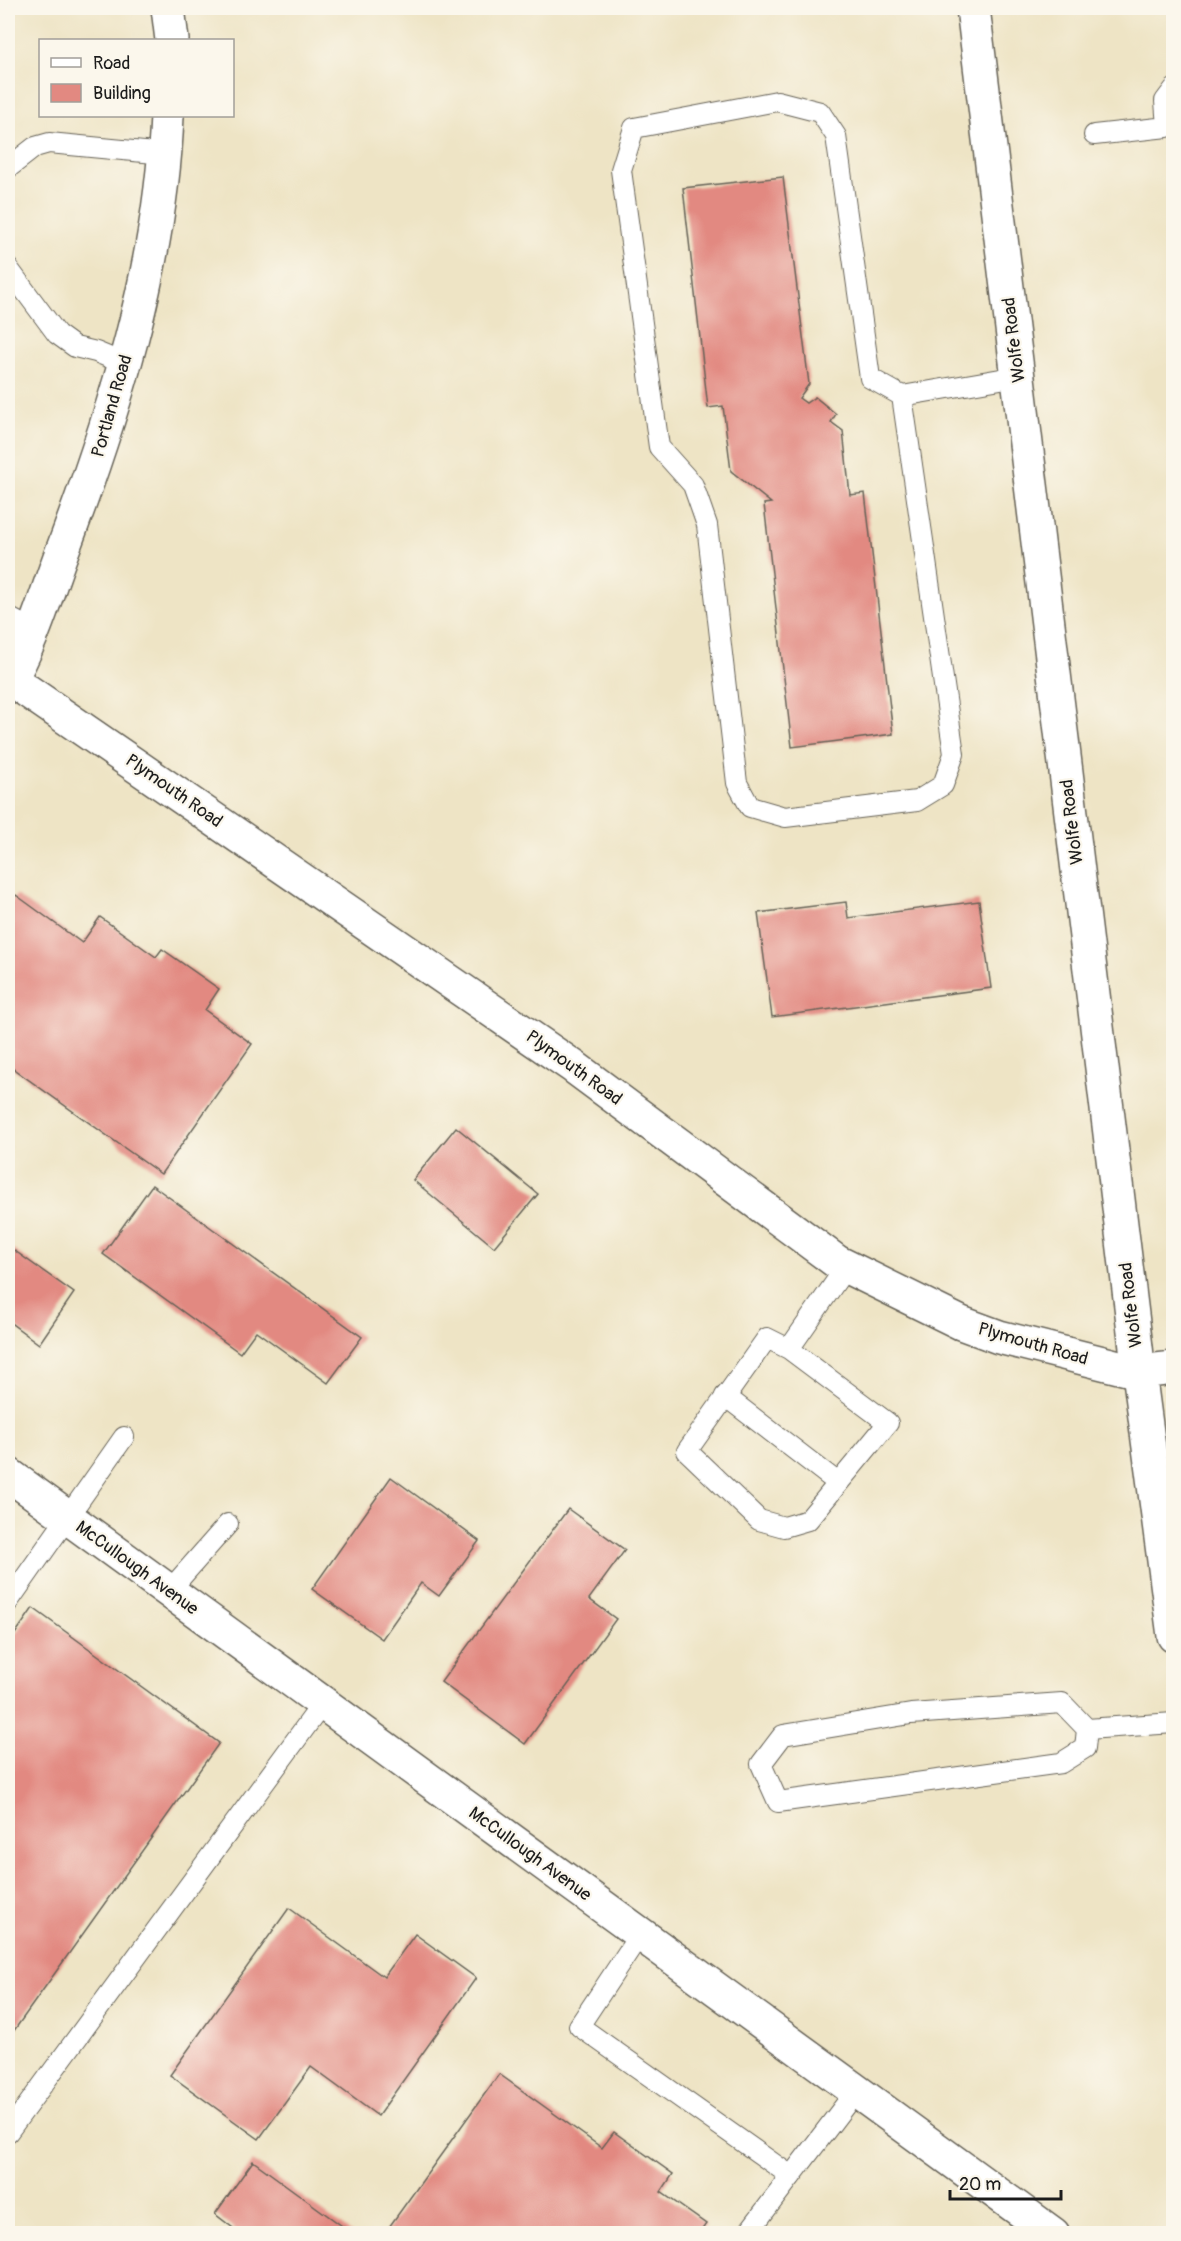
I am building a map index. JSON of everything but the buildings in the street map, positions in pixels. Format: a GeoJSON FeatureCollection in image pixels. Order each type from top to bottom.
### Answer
{"type":"FeatureCollection","features":[{"type":"Feature","properties":{"kind":"street"},"geometry":{"type":"LineString","coordinates":[[168,8],[172,39]]}},
{"type":"Feature","properties":{"kind":"street","name":"Wolfe Road"},"geometry":{"type":"LineString","coordinates":[[973,8],[1173,1636]]}},
{"type":"Feature","properties":{"kind":"street","name":"Portland Road"},"geometry":{"type":"LineString","coordinates":[[9,681],[20,624],[91,477],[125,364],[159,206],[167,117]]}},
{"type":"Feature","properties":{"kind":"street","name":"Plymouth Road"},"geometry":{"type":"LineString","coordinates":[[9,681],[574,1066],[837,1262],[961,1323],[999,1338],[1139,1372],[1173,1368]]}},
{"type":"Feature","properties":{"kind":"street","name":"McCullough Avenue"},"geometry":{"type":"LineString","coordinates":[[8,1474],[1053,2234]]}},
{"type":"Feature","properties":{"kind":"lane"},"geometry":{"type":"LineString","coordinates":[[1094,135],[1167,127],[1165,101],[1173,89]]}},
{"type":"Feature","properties":{"kind":"lane"},"geometry":{"type":"LineString","coordinates":[[902,396],[954,754],[943,785],[917,801],[786,817],[750,807],[736,783],[707,525],[693,484],[659,447],[621,170],[634,128],[777,100],[820,112],[836,136],[870,378],[902,396],[1018,376]]}},
{"type":"Feature","properties":{"kind":"lane"},"geometry":{"type":"LineString","coordinates":[[8,168],[34,147],[49,143],[165,154]]}},
{"type":"Feature","properties":{"kind":"lane"},"geometry":{"type":"LineString","coordinates":[[8,268],[57,334],[75,347],[96,352],[125,364]]}},
{"type":"Feature","properties":{"kind":"lane"},"geometry":{"type":"LineString","coordinates":[[789,1349],[846,1267]]}},
{"type":"Feature","properties":{"kind":"lane"},"geometry":{"type":"LineString","coordinates":[[767,1338],[789,1349],[888,1423],[808,1520],[784,1527],[759,1520],[687,1451],[767,1338]]}},
{"type":"Feature","properties":{"kind":"lane"},"geometry":{"type":"LineString","coordinates":[[725,1396],[838,1484]]}},
{"type":"Feature","properties":{"kind":"lane"},"geometry":{"type":"LineString","coordinates":[[8,1602],[124,1437]]}},
{"type":"Feature","properties":{"kind":"lane"},"geometry":{"type":"LineString","coordinates":[[169,1591],[228,1524]]}},
{"type":"Feature","properties":{"kind":"lane"},"geometry":{"type":"LineString","coordinates":[[8,2132],[323,1703]]}},
{"type":"Feature","properties":{"kind":"lane"},"geometry":{"type":"LineString","coordinates":[[1062,1703],[1087,1729],[1085,1748],[1061,1764],[778,1802],[761,1764],[783,1735],[911,1714],[1062,1703]]}},
{"type":"Feature","properties":{"kind":"lane"},"geometry":{"type":"LineString","coordinates":[[1087,1729],[1173,1723]]}},
{"type":"Feature","properties":{"kind":"lane"},"geometry":{"type":"LineString","coordinates":[[640,1934],[579,2026],[791,2176]]}},
{"type":"Feature","properties":{"kind":"lane"},"geometry":{"type":"LineString","coordinates":[[747,2234],[856,2091]]}}]}
